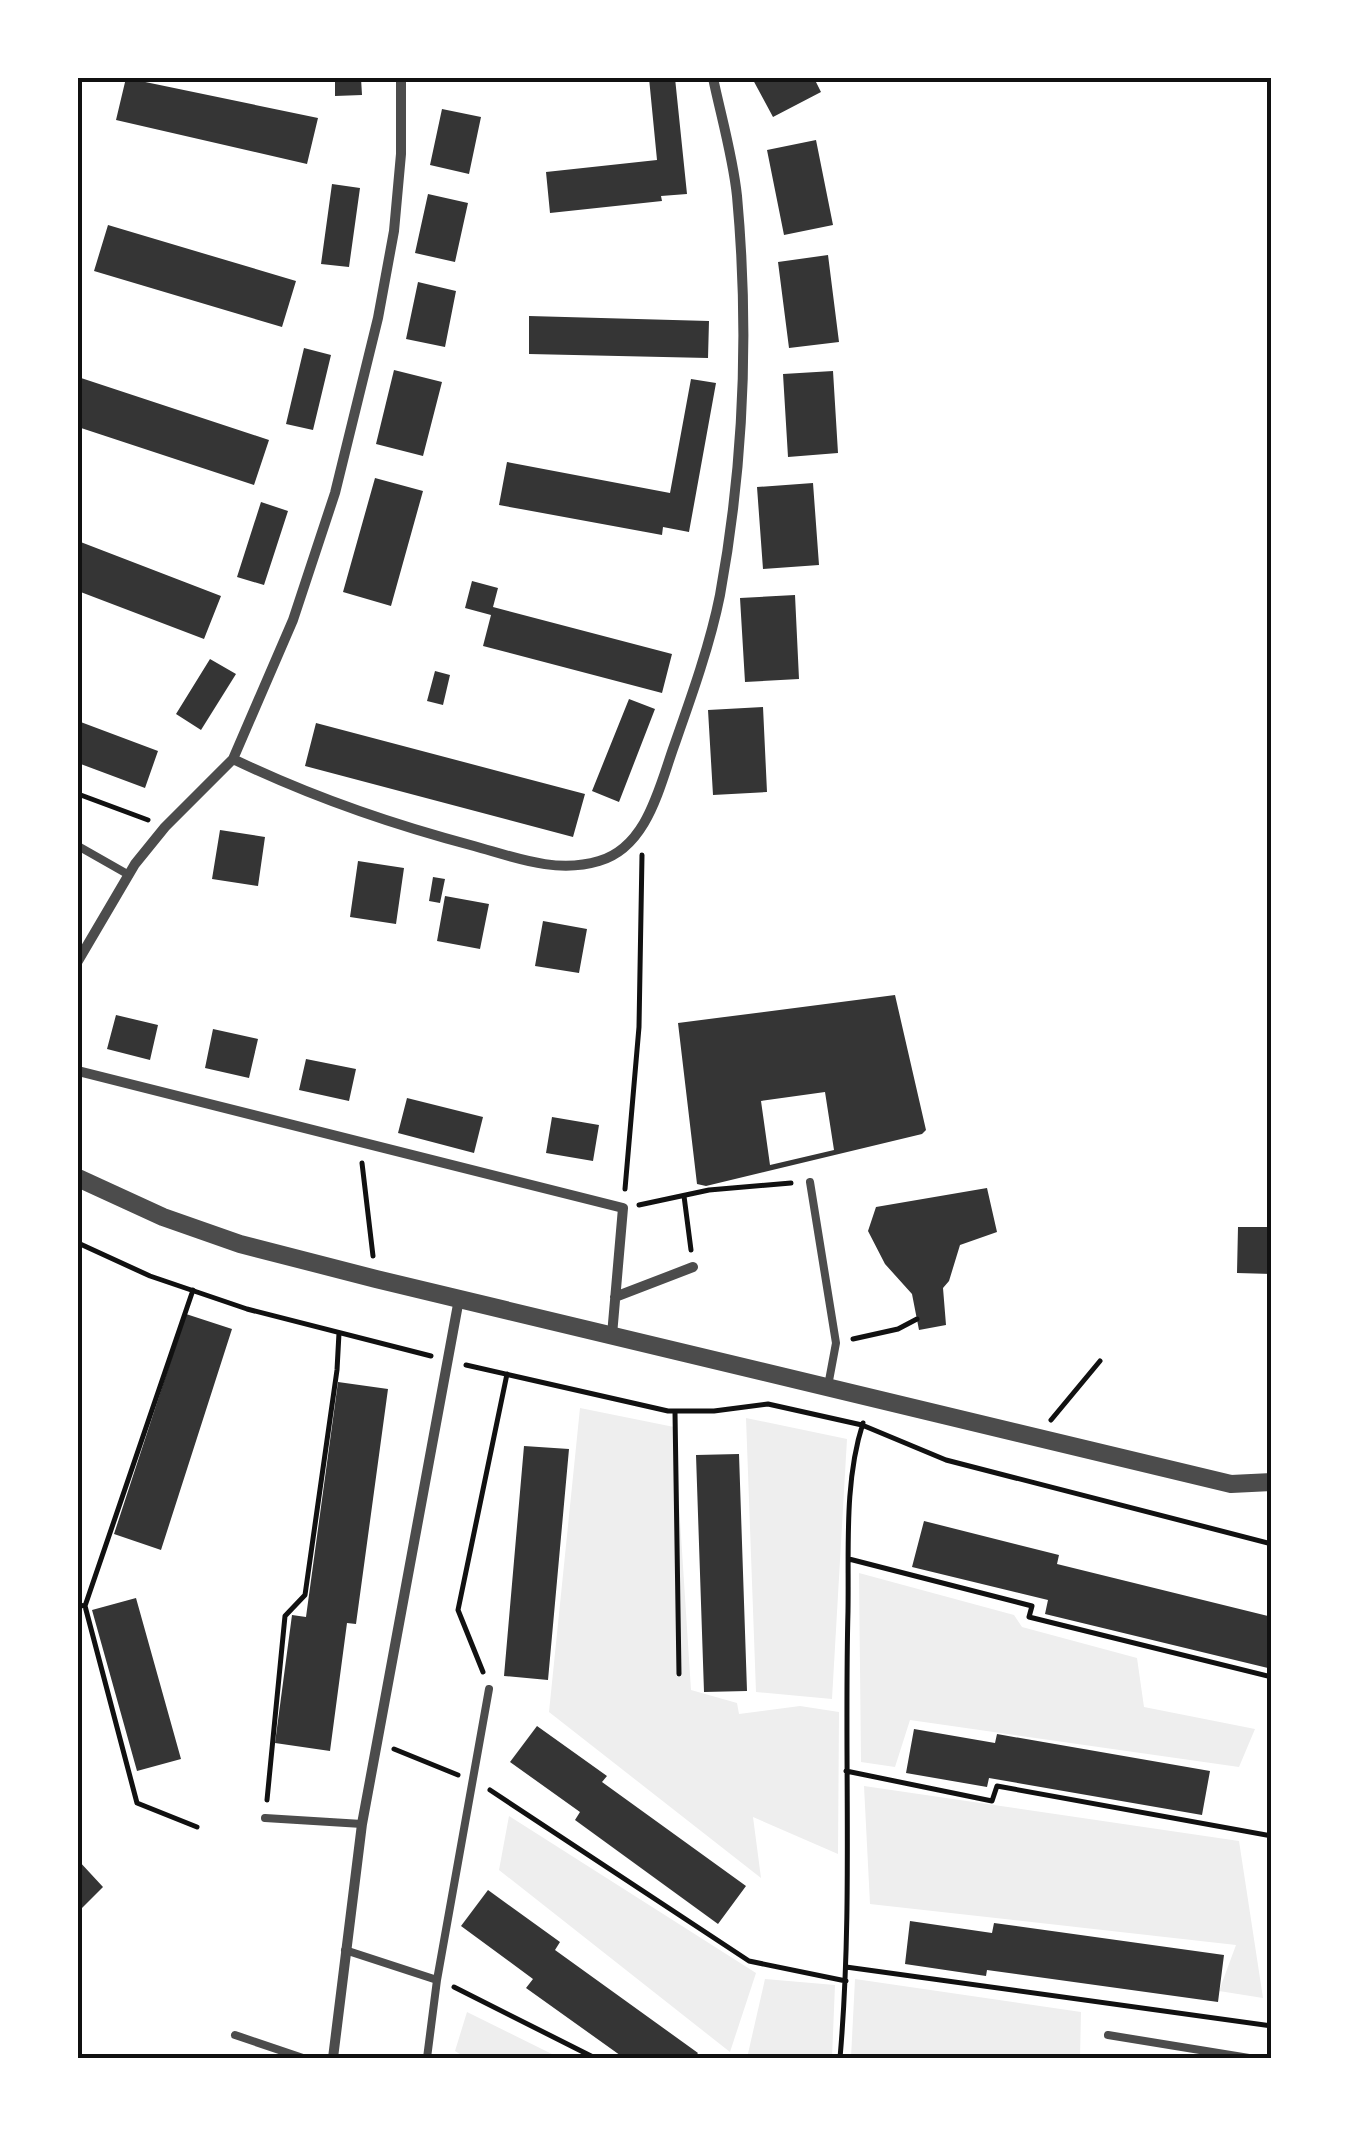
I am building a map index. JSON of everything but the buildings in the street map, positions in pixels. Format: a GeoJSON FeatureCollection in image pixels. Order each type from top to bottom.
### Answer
{"type":"FeatureCollection","features":[{"type":"Feature","properties":{"kind":"street"},"geometry":{"type":"LineString","coordinates":[[78,961],[129,875],[165,826],[233,759],[293,620],[335,494],[394,231],[401,154],[401,78]]}},
{"type":"Feature","properties":{"kind":"street"},"geometry":{"type":"LineString","coordinates":[[233,759],[298,790],[396,824],[547,866],[601,861],[621,852],[642,827],[686,710],[719,597],[738,456],[745,322],[736,192],[714,78]]}},
{"type":"Feature","properties":{"kind":"street"},"geometry":{"type":"LineString","coordinates":[[78,1071],[623,1208],[612,1335]]}},
{"type":"Feature","properties":{"kind":"street"},"geometry":{"type":"LineString","coordinates":[[78,1178],[163,1217],[240,1244],[376,1279],[1232,1484],[1272,1482]]}},
{"type":"Feature","properties":{"kind":"street"},"geometry":{"type":"LineString","coordinates":[[615,1297],[694,1268]]}},
{"type":"Feature","properties":{"kind":"street"},"geometry":{"type":"LineString","coordinates":[[333,2058],[362,1824],[459,1299]]}},
{"type":"Feature","properties":{"kind":"lane"},"geometry":{"type":"LineString","coordinates":[[78,846],[129,875]]}},
{"type":"Feature","properties":{"kind":"lane"},"geometry":{"type":"LineString","coordinates":[[810,1182],[836,1343],[828,1386]]}},
{"type":"Feature","properties":{"kind":"lane"},"geometry":{"type":"LineString","coordinates":[[427,2058],[489,1689]]}},
{"type":"Feature","properties":{"kind":"lane"},"geometry":{"type":"LineString","coordinates":[[265,1818],[362,1824]]}},
{"type":"Feature","properties":{"kind":"lane"},"geometry":{"type":"LineString","coordinates":[[346,1950],[438,1980]]}},
{"type":"Feature","properties":{"kind":"lane"},"geometry":{"type":"LineString","coordinates":[[1108,2034],[1249,2058]]}},
{"type":"Feature","properties":{"kind":"lane"},"geometry":{"type":"LineString","coordinates":[[235,2035],[303,2058]]}},
{"type":"Feature","properties":{"kind":"path"},"geometry":{"type":"LineString","coordinates":[[78,794],[165,826]]}},
{"type":"Feature","properties":{"kind":"path"},"geometry":{"type":"LineString","coordinates":[[642,827],[639,1028],[623,1208],[684,1196],[810,1182]]}},
{"type":"Feature","properties":{"kind":"path"},"geometry":{"type":"LineString","coordinates":[[360,1140],[376,1279]]}},
{"type":"Feature","properties":{"kind":"path"},"geometry":{"type":"LineString","coordinates":[[684,1196],[694,1268]]}},
{"type":"Feature","properties":{"kind":"path"},"geometry":{"type":"LineString","coordinates":[[78,1243],[150,1276],[247,1308],[447,1360],[675,1411],[768,1404],[862,1425],[946,1460],[1272,1544]]}},
{"type":"Feature","properties":{"kind":"path"},"geometry":{"type":"LineString","coordinates":[[193,1290],[81,1606],[138,1803],[198,1827]]}},
{"type":"Feature","properties":{"kind":"path"},"geometry":{"type":"LineString","coordinates":[[836,1343],[898,1328],[917,1319]]}},
{"type":"Feature","properties":{"kind":"path"},"geometry":{"type":"LineString","coordinates":[[265,1818],[285,1616],[304,1595],[337,1370],[339,1332]]}},
{"type":"Feature","properties":{"kind":"path"},"geometry":{"type":"LineString","coordinates":[[1038,1436],[1100,1361]]}},
{"type":"Feature","properties":{"kind":"path"},"geometry":{"type":"LineString","coordinates":[[489,1689],[458,1610],[506,1374]]}},
{"type":"Feature","properties":{"kind":"path"},"geometry":{"type":"LineString","coordinates":[[840,2058],[846,1981],[853,1457],[872,1396]]}},
{"type":"Feature","properties":{"kind":"path"},"geometry":{"type":"LineString","coordinates":[[675,1411],[678,1674]]}},
{"type":"Feature","properties":{"kind":"path"},"geometry":{"type":"LineString","coordinates":[[849,1559],[1032,1606],[1029,1617],[1272,1677]]}},
{"type":"Feature","properties":{"kind":"path"},"geometry":{"type":"LineString","coordinates":[[377,1742],[473,1781],[749,1961],[846,1981]]}},
{"type":"Feature","properties":{"kind":"path"},"geometry":{"type":"LineString","coordinates":[[846,1771],[992,1800],[997,1786],[1272,1836]]}},
{"type":"Feature","properties":{"kind":"path"},"geometry":{"type":"LineString","coordinates":[[846,1967],[1272,2026]]}},
{"type":"Feature","properties":{"kind":"path"},"geometry":{"type":"LineString","coordinates":[[438,1980],[595,2058]]}},
{"type":"Feature","properties":{"kind":"shaded area"},"geometry":{"type":"Polygon","coordinates":[[[580,1408],[674,1427],[691,1690],[737,1703],[739,1714],[800,1706],[839,1712],[838,1854],[753,1817],[761,1878],[549,1712],[580,1408]]]}},
{"type":"Feature","properties":{"kind":"shaded area"},"geometry":{"type":"Polygon","coordinates":[[[746,1418],[847,1439],[832,1699],[756,1692],[746,1418]]]}},
{"type":"Feature","properties":{"kind":"shaded area"},"geometry":{"type":"Polygon","coordinates":[[[859,1573],[1014,1615],[1022,1627],[1137,1658],[1144,1707],[1255,1729],[1239,1767],[910,1720],[895,1767],[861,1762],[859,1573]]]}},
{"type":"Feature","properties":{"kind":"shaded area"},"geometry":{"type":"Polygon","coordinates":[[[864,1786],[1239,1841],[1263,1998],[1219,1991],[1236,1945],[870,1904],[864,1786]]]}},
{"type":"Feature","properties":{"kind":"shaded area"},"geometry":{"type":"Polygon","coordinates":[[[509,1816],[756,1973],[730,2052],[499,1870],[509,1816]]]}},
{"type":"Feature","properties":{"kind":"shaded area"},"geometry":{"type":"Polygon","coordinates":[[[765,1979],[835,1985],[832,2058],[747,2058],[765,1979]]]}},
{"type":"Feature","properties":{"kind":"shaded area"},"geometry":{"type":"Polygon","coordinates":[[[855,1979],[1081,2012],[1080,2058],[851,2058],[855,1979]]]}},
{"type":"Feature","properties":{"kind":"shaded area"},"geometry":{"type":"Polygon","coordinates":[[[467,2012],[560,2058],[466,2058],[455,2051],[467,2012]]]}}]}
